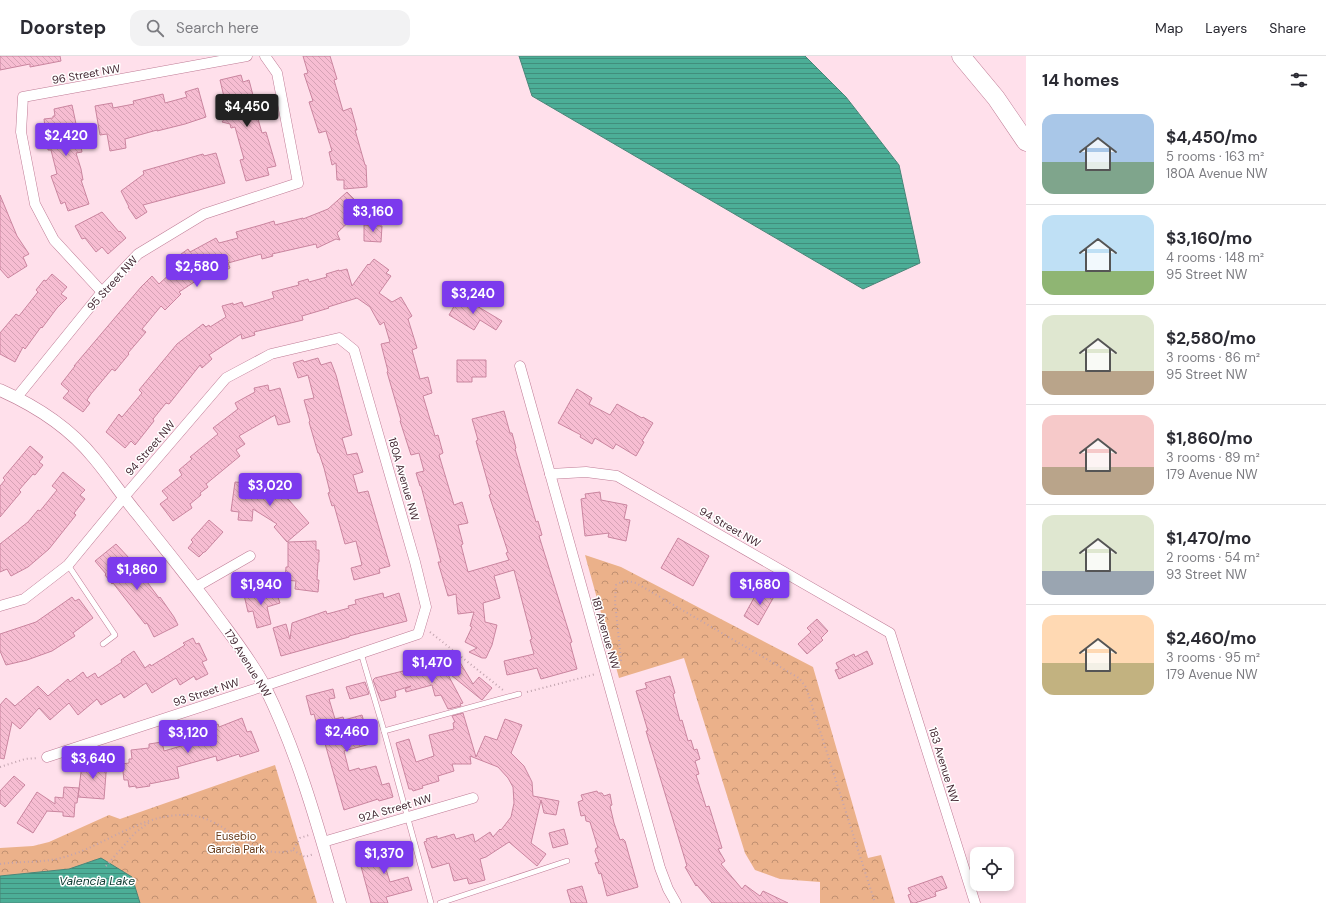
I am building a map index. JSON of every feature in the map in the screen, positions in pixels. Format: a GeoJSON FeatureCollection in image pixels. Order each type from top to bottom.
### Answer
{"type":"FeatureCollection","features":[{"type":"Feature","properties":{"kind":"highway"},"geometry":{"type":"LineString","coordinates":[[961,56],[996,98],[1026,142]]}},
{"type":"Feature","properties":{"kind":"street","name":"96 Street NW"},"geometry":{"type":"LineString","coordinates":[[102,292],[54,240],[35,204],[21,132],[23,97],[247,56]]}},
{"type":"Feature","properties":{"kind":"street","name":"95 Street NW"},"geometry":{"type":"LineString","coordinates":[[17,397],[102,292],[138,254],[204,214],[298,183],[277,73],[265,56]]}},
{"type":"Feature","properties":{"kind":"street","name":"94 Street NW"},"geometry":{"type":"LineString","coordinates":[[0,606],[24,599],[68,565],[226,378],[271,354],[339,338]]}},
{"type":"Feature","properties":{"kind":"street","name":"180A Avenue NW"},"geometry":{"type":"LineString","coordinates":[[339,338],[354,350],[415,562],[426,607],[420,629]]}},
{"type":"Feature","properties":{"kind":"street","name":"181 Avenue NW"},"geometry":{"type":"LineString","coordinates":[[520,366],[660,868],[668,889],[676,903]]}},
{"type":"Feature","properties":{"kind":"street"},"geometry":{"type":"LineString","coordinates":[[0,390],[17,397]]}},
{"type":"Feature","properties":{"kind":"street","name":"179 Avenue NW"},"geometry":{"type":"LineString","coordinates":[[17,397],[45,413],[66,429],[94,457],[238,644],[264,686],[288,738],[309,796],[340,903]]}},
{"type":"Feature","properties":{"kind":"street","name":"94 Street NW"},"geometry":{"type":"LineString","coordinates":[[550,474],[586,472],[617,476],[890,633]]}},
{"type":"Feature","properties":{"kind":"street"},"geometry":{"type":"LineString","coordinates":[[196,588],[250,556]]}},
{"type":"Feature","properties":{"kind":"street","name":"93 Street NW"},"geometry":{"type":"LineString","coordinates":[[47,756],[361,654],[420,629]]}},
{"type":"Feature","properties":{"kind":"street","name":"183 Avenue NW"},"geometry":{"type":"LineString","coordinates":[[890,633],[975,903]]}},
{"type":"Feature","properties":{"kind":"street","name":"92A Street NW"},"geometry":{"type":"LineString","coordinates":[[322,842],[474,798]]}},
{"type":"Feature","properties":{"kind":"lane"},"geometry":{"type":"LineString","coordinates":[[68,565],[115,635],[103,644]]}},
{"type":"Feature","properties":{"kind":"lane"},"geometry":{"type":"LineString","coordinates":[[361,654],[384,731],[406,818],[431,903]]}},
{"type":"Feature","properties":{"kind":"lane"},"geometry":{"type":"LineString","coordinates":[[384,731],[519,694]]}},
{"type":"Feature","properties":{"kind":"lane"},"geometry":{"type":"LineString","coordinates":[[440,903],[567,862]]}},
{"type":"Feature","properties":{"kind":"path"},"geometry":{"type":"LineString","coordinates":[[420,629],[502,690],[519,694],[605,671],[619,664],[621,660],[615,602],[616,585],[626,581],[636,583],[800,678],[806,687],[875,903]]}},
{"type":"Feature","properties":{"kind":"path"},"geometry":{"type":"LineString","coordinates":[[0,767],[25,759],[47,756]]}},
{"type":"Feature","properties":{"kind":"path"},"geometry":{"type":"LineString","coordinates":[[0,864],[61,858],[100,843],[154,819],[173,815],[196,816],[208,820],[265,852],[276,853],[293,850],[305,857],[322,842]]}},
{"type":"Feature","properties":{"kind":"path"},"geometry":{"type":"LineString","coordinates":[[106,866],[135,833],[154,819]]}},
{"type":"Feature","properties":{"kind":"path"},"geometry":{"type":"LineString","coordinates":[[293,850],[300,838],[322,842]]}},
{"type":"Feature","properties":{"kind":"green space"},"geometry":{"type":"Polygon","coordinates":[[[585,555],[621,567],[813,667],[868,858],[881,855],[895,903],[820,903],[820,882],[780,879],[755,870],[745,853],[684,658],[619,678],[585,555]]]}},
{"type":"Feature","properties":{"kind":"green space","name":"Eusebio Garcia Park"},"geometry":{"type":"Polygon","coordinates":[[[275,765],[317,903],[0,903],[0,848],[33,846],[49,842],[109,815],[120,819],[275,765]]]}},
{"type":"Feature","properties":{"kind":"water"},"geometry":{"type":"Polygon","coordinates":[[[519,56],[805,56],[846,97],[899,165],[920,263],[863,289],[532,96],[519,56]]]}},
{"type":"Feature","properties":{"kind":"water","name":"Valencia Lake"},"geometry":{"type":"Polygon","coordinates":[[[101,858],[132,877],[140,903],[0,903],[0,876],[69,869],[101,858]]]}},
{"type":"Feature","properties":{"kind":"building"},"geometry":{"type":"Polygon","coordinates":[[[0,56],[60,56],[61,61],[30,67],[30,64],[0,70],[0,56]]]}},
{"type":"Feature","properties":{"kind":"building"},"geometry":{"type":"Polygon","coordinates":[[[303,56],[330,56],[337,79],[334,80],[343,111],[351,108],[357,130],[355,130],[366,165],[367,187],[344,189],[344,180],[337,180],[336,163],[332,165],[329,152],[332,151],[326,131],[319,133],[309,102],[313,101],[304,74],[308,73],[303,56]]]}},
{"type":"Feature","properties":{"kind":"building"},"geometry":{"type":"Polygon","coordinates":[[[241,75],[243,82],[249,80],[254,99],[256,98],[260,111],[256,112],[262,133],[266,132],[276,166],[267,168],[269,175],[246,181],[240,160],[244,159],[235,127],[231,128],[230,124],[222,122],[228,114],[220,80],[241,75]]]}},
{"type":"Feature","properties":{"kind":"building"},"geometry":{"type":"Polygon","coordinates":[[[198,88],[206,117],[185,124],[125,139],[126,148],[110,151],[107,134],[100,135],[95,106],[112,103],[113,108],[134,104],[133,101],[163,94],[165,103],[187,97],[185,92],[198,88]]]}},
{"type":"Feature","properties":{"kind":"building"},"geometry":{"type":"Polygon","coordinates":[[[72,105],[82,152],[76,153],[81,169],[83,180],[81,180],[89,204],[68,211],[65,202],[61,204],[51,176],[57,174],[51,150],[48,150],[44,119],[53,118],[53,116],[55,116],[54,109],[72,105]]]}},
{"type":"Feature","properties":{"kind":"building"},"geometry":{"type":"Polygon","coordinates":[[[216,153],[225,183],[143,205],[147,212],[136,219],[128,207],[121,191],[144,174],[143,171],[203,154],[204,156],[216,153]]]}},
{"type":"Feature","properties":{"kind":"building"},"geometry":{"type":"Polygon","coordinates":[[[347,192],[361,206],[356,211],[358,213],[337,233],[340,240],[336,239],[317,248],[316,244],[272,254],[273,256],[262,259],[261,254],[228,263],[230,268],[211,278],[208,273],[179,292],[181,294],[165,310],[161,306],[142,329],[146,332],[128,353],[129,354],[115,371],[112,369],[91,394],[87,400],[90,403],[83,412],[63,398],[69,391],[61,384],[74,366],[141,287],[152,276],[159,284],[173,271],[172,269],[181,263],[177,257],[188,249],[190,252],[216,238],[219,243],[238,238],[236,232],[274,221],[275,225],[303,219],[328,209],[347,192]]]}},
{"type":"Feature","properties":{"kind":"building"},"geometry":{"type":"Polygon","coordinates":[[[0,195],[17,236],[29,254],[23,257],[27,266],[8,278],[0,269],[0,195]]]}},
{"type":"Feature","properties":{"kind":"building"},"geometry":{"type":"Polygon","coordinates":[[[102,212],[126,238],[108,254],[102,247],[96,252],[85,238],[82,239],[75,226],[102,212]]]}},
{"type":"Feature","properties":{"kind":"building"},"geometry":{"type":"Polygon","coordinates":[[[364,225],[382,226],[381,242],[364,241],[364,225]]]}},
{"type":"Feature","properties":{"kind":"building"},"geometry":{"type":"Polygon","coordinates":[[[374,259],[389,270],[386,273],[391,276],[379,293],[392,302],[401,297],[412,316],[408,319],[417,348],[412,350],[420,379],[428,377],[432,393],[423,396],[435,436],[438,435],[443,453],[439,455],[454,505],[462,502],[468,523],[458,525],[463,544],[461,545],[468,572],[509,560],[506,553],[508,552],[489,495],[491,494],[476,441],[478,440],[472,419],[504,411],[510,433],[512,433],[515,449],[536,522],[538,521],[542,535],[539,536],[572,642],[570,643],[577,669],[541,679],[537,668],[507,675],[504,661],[534,654],[530,640],[532,639],[514,570],[494,576],[500,598],[483,603],[485,622],[497,625],[492,645],[486,658],[482,658],[469,652],[477,648],[465,642],[472,627],[470,626],[474,612],[458,614],[456,594],[448,596],[438,562],[441,562],[421,486],[416,473],[424,471],[419,453],[411,455],[387,372],[381,344],[390,342],[384,322],[380,325],[370,307],[357,298],[302,316],[303,320],[254,332],[255,335],[242,339],[241,334],[209,355],[212,359],[202,368],[200,365],[169,404],[166,403],[153,419],[154,421],[135,445],[131,441],[125,448],[106,432],[119,414],[122,417],[142,393],[139,390],[177,344],[203,324],[206,327],[209,325],[210,327],[226,317],[222,306],[242,302],[244,307],[274,298],[272,292],[299,285],[298,282],[308,279],[309,282],[327,277],[326,274],[339,270],[347,269],[352,286],[368,264],[369,265],[374,259]]]}},
{"type":"Feature","properties":{"kind":"building"},"geometry":{"type":"Polygon","coordinates":[[[52,274],[67,287],[61,294],[67,298],[57,308],[42,328],[41,327],[25,349],[23,347],[15,362],[0,354],[0,333],[16,314],[19,316],[38,292],[36,290],[44,280],[46,281],[52,274]]]}},
{"type":"Feature","properties":{"kind":"building"},"geometry":{"type":"Polygon","coordinates":[[[460,296],[502,321],[496,330],[480,320],[474,330],[449,315],[460,296]]]}},
{"type":"Feature","properties":{"kind":"building"},"geometry":{"type":"Polygon","coordinates":[[[318,358],[321,365],[331,362],[336,375],[352,435],[342,438],[347,455],[357,453],[363,472],[353,475],[358,493],[368,491],[390,566],[379,569],[380,573],[354,580],[351,568],[362,565],[356,541],[345,544],[334,505],[332,506],[328,493],[330,492],[324,468],[318,453],[304,400],[314,398],[308,375],[298,378],[293,363],[318,358]]]}},
{"type":"Feature","properties":{"kind":"building"},"geometry":{"type":"Polygon","coordinates":[[[457,360],[486,360],[486,377],[472,377],[472,382],[457,382],[457,360]]]}},
{"type":"Feature","properties":{"kind":"building"},"geometry":{"type":"Polygon","coordinates":[[[268,385],[269,391],[280,388],[290,422],[278,425],[275,415],[239,436],[245,444],[236,450],[240,456],[206,484],[208,487],[190,504],[192,508],[173,521],[160,504],[168,498],[162,491],[182,475],[179,470],[192,459],[190,457],[218,434],[213,428],[238,409],[235,403],[255,392],[254,388],[268,385]]]}},
{"type":"Feature","properties":{"kind":"building"},"geometry":{"type":"Polygon","coordinates":[[[577,389],[592,398],[589,404],[610,415],[617,404],[653,423],[642,441],[644,442],[636,456],[616,444],[613,449],[595,438],[592,444],[580,437],[581,435],[558,423],[577,389]]]}},
{"type":"Feature","properties":{"kind":"building"},"geometry":{"type":"Polygon","coordinates":[[[30,446],[43,457],[39,462],[43,465],[19,490],[21,492],[0,517],[0,486],[5,480],[3,478],[30,446]]]}},
{"type":"Feature","properties":{"kind":"building"},"geometry":{"type":"Polygon","coordinates":[[[63,472],[85,490],[80,495],[85,499],[74,513],[76,515],[49,549],[28,567],[11,576],[7,569],[0,572],[0,544],[28,522],[38,510],[40,511],[57,490],[52,486],[63,472]]]}},
{"type":"Feature","properties":{"kind":"building"},"geometry":{"type":"Polygon","coordinates":[[[272,478],[282,484],[284,481],[295,488],[288,499],[309,523],[287,542],[274,527],[277,524],[253,509],[252,521],[238,520],[239,512],[231,511],[235,482],[246,483],[245,487],[264,489],[272,478]]]}},
{"type":"Feature","properties":{"kind":"building"},"geometry":{"type":"Polygon","coordinates":[[[600,492],[601,500],[627,505],[624,519],[630,520],[626,541],[608,537],[609,533],[585,536],[581,499],[586,498],[585,494],[600,492]]]}},
{"type":"Feature","properties":{"kind":"building"},"geometry":{"type":"Polygon","coordinates":[[[209,520],[223,532],[199,557],[188,548],[193,542],[191,540],[209,520]]]}},
{"type":"Feature","properties":{"kind":"building"},"geometry":{"type":"Polygon","coordinates":[[[678,538],[709,556],[693,586],[661,568],[678,538]]]}},
{"type":"Feature","properties":{"kind":"building"},"geometry":{"type":"Polygon","coordinates":[[[316,541],[316,550],[319,550],[317,580],[319,580],[318,592],[295,589],[296,581],[285,580],[286,567],[288,567],[288,542],[316,541]]]}},
{"type":"Feature","properties":{"kind":"building"},"geometry":{"type":"Polygon","coordinates":[[[116,544],[130,559],[159,598],[160,597],[178,625],[154,637],[147,623],[145,624],[105,575],[106,574],[95,561],[116,544]]]}},
{"type":"Feature","properties":{"kind":"building"},"geometry":{"type":"Polygon","coordinates":[[[765,586],[776,593],[758,625],[744,616],[755,596],[758,598],[765,586]]]}},
{"type":"Feature","properties":{"kind":"building"},"geometry":{"type":"Polygon","coordinates":[[[275,589],[280,603],[267,607],[271,624],[257,628],[253,611],[248,612],[244,595],[275,589]]]}},
{"type":"Feature","properties":{"kind":"building"},"geometry":{"type":"Polygon","coordinates":[[[383,593],[384,598],[399,593],[407,621],[281,656],[273,628],[286,624],[290,639],[292,623],[326,611],[327,614],[349,608],[348,606],[356,604],[355,600],[383,593]]]}},
{"type":"Feature","properties":{"kind":"building"},"geometry":{"type":"Polygon","coordinates":[[[72,597],[75,601],[79,599],[93,618],[73,633],[75,636],[52,651],[27,660],[6,665],[0,651],[0,634],[36,622],[72,597]]]}},
{"type":"Feature","properties":{"kind":"building"},"geometry":{"type":"Polygon","coordinates":[[[817,619],[828,631],[821,638],[823,640],[807,654],[798,644],[811,632],[807,628],[817,619]]]}},
{"type":"Feature","properties":{"kind":"building"},"geometry":{"type":"Polygon","coordinates":[[[193,638],[196,644],[199,643],[207,660],[202,662],[208,674],[196,680],[194,676],[180,685],[176,678],[152,693],[146,683],[124,698],[121,693],[101,705],[97,699],[78,715],[69,703],[50,720],[39,708],[20,729],[12,722],[4,759],[0,758],[0,705],[6,698],[15,706],[38,686],[48,696],[68,679],[70,682],[83,672],[87,678],[95,673],[98,678],[122,662],[121,660],[134,651],[145,668],[150,664],[151,666],[185,645],[183,643],[193,638]]]}},
{"type":"Feature","properties":{"kind":"building"},"geometry":{"type":"Polygon","coordinates":[[[867,651],[873,664],[839,679],[835,670],[839,669],[836,663],[854,654],[855,657],[867,651]]]}},
{"type":"Feature","properties":{"kind":"building"},"geometry":{"type":"Polygon","coordinates":[[[458,659],[473,684],[479,677],[492,688],[482,700],[446,671],[463,703],[460,704],[461,706],[448,709],[441,695],[435,696],[432,685],[406,692],[405,689],[411,686],[395,691],[396,697],[381,701],[373,680],[375,678],[403,671],[404,675],[426,669],[428,676],[458,659]]]}},
{"type":"Feature","properties":{"kind":"building"},"geometry":{"type":"Polygon","coordinates":[[[670,676],[680,721],[682,720],[688,741],[691,740],[694,750],[697,749],[700,759],[695,761],[699,774],[696,775],[706,807],[709,806],[722,848],[718,849],[725,861],[721,864],[742,889],[745,885],[760,896],[763,891],[788,903],[712,903],[697,885],[696,886],[685,867],[687,866],[646,731],[648,731],[636,691],[647,688],[645,683],[670,676]]]}},
{"type":"Feature","properties":{"kind":"building"},"geometry":{"type":"Polygon","coordinates":[[[365,682],[369,694],[350,699],[346,687],[365,682]]]}},
{"type":"Feature","properties":{"kind":"building"},"geometry":{"type":"Polygon","coordinates":[[[333,689],[335,698],[329,699],[335,719],[343,717],[344,720],[362,715],[370,744],[344,751],[349,771],[376,766],[382,785],[389,783],[393,797],[379,801],[378,799],[344,810],[324,740],[321,740],[314,714],[311,715],[306,696],[333,689]]]}},
{"type":"Feature","properties":{"kind":"building"},"geometry":{"type":"Polygon","coordinates":[[[463,713],[476,757],[485,736],[497,740],[505,719],[522,725],[511,753],[524,766],[532,782],[533,796],[559,801],[556,815],[544,813],[541,800],[531,843],[546,854],[537,866],[509,842],[486,857],[480,859],[485,880],[469,884],[467,878],[454,881],[449,863],[432,868],[424,842],[427,841],[426,839],[437,836],[437,839],[454,834],[456,839],[473,834],[475,842],[490,832],[493,837],[500,829],[501,830],[511,817],[514,803],[513,787],[508,778],[498,767],[470,756],[471,764],[452,764],[454,771],[438,776],[439,781],[422,786],[423,788],[413,791],[412,789],[409,789],[396,743],[409,739],[416,762],[434,756],[429,735],[454,729],[453,723],[455,722],[452,716],[463,713]]]}},
{"type":"Feature","properties":{"kind":"building"},"geometry":{"type":"Polygon","coordinates":[[[242,718],[247,732],[251,731],[259,751],[240,757],[239,754],[217,761],[216,756],[177,767],[179,778],[149,784],[150,786],[136,788],[136,786],[129,787],[128,780],[124,780],[122,764],[129,763],[129,759],[132,759],[131,750],[149,748],[149,744],[162,742],[164,751],[188,744],[186,736],[204,731],[204,729],[218,724],[219,727],[242,718]]]}},
{"type":"Feature","properties":{"kind":"building"},"geometry":{"type":"Polygon","coordinates":[[[93,759],[107,761],[104,799],[78,797],[82,764],[93,765],[93,759]]]}},
{"type":"Feature","properties":{"kind":"building"},"geometry":{"type":"Polygon","coordinates":[[[14,776],[25,785],[5,807],[0,803],[0,791],[14,776]]]}},
{"type":"Feature","properties":{"kind":"building"},"geometry":{"type":"Polygon","coordinates":[[[64,787],[79,788],[77,803],[75,803],[74,817],[63,816],[63,812],[47,811],[33,833],[17,823],[37,792],[55,804],[55,797],[63,798],[64,787]]]}},
{"type":"Feature","properties":{"kind":"building"},"geometry":{"type":"Polygon","coordinates":[[[597,791],[598,793],[602,793],[604,796],[610,794],[612,805],[610,806],[614,823],[620,840],[623,839],[625,841],[638,887],[607,896],[601,873],[599,874],[595,863],[599,862],[595,851],[596,848],[598,848],[590,822],[586,821],[585,815],[581,816],[578,802],[583,800],[581,795],[597,791]]]}},
{"type":"Feature","properties":{"kind":"building"},"geometry":{"type":"Polygon","coordinates":[[[564,829],[568,844],[553,848],[549,833],[564,829]]]}},
{"type":"Feature","properties":{"kind":"building"},"geometry":{"type":"Polygon","coordinates":[[[406,842],[410,855],[384,863],[390,882],[408,877],[412,890],[386,897],[388,903],[371,903],[359,859],[393,850],[392,846],[406,842]]]}},
{"type":"Feature","properties":{"kind":"building"},"geometry":{"type":"Polygon","coordinates":[[[942,876],[947,888],[935,892],[936,896],[911,903],[908,895],[911,894],[908,888],[942,876]]]}},
{"type":"Feature","properties":{"kind":"building"},"geometry":{"type":"Polygon","coordinates":[[[582,886],[587,903],[571,903],[567,890],[582,886]]]}}]}
